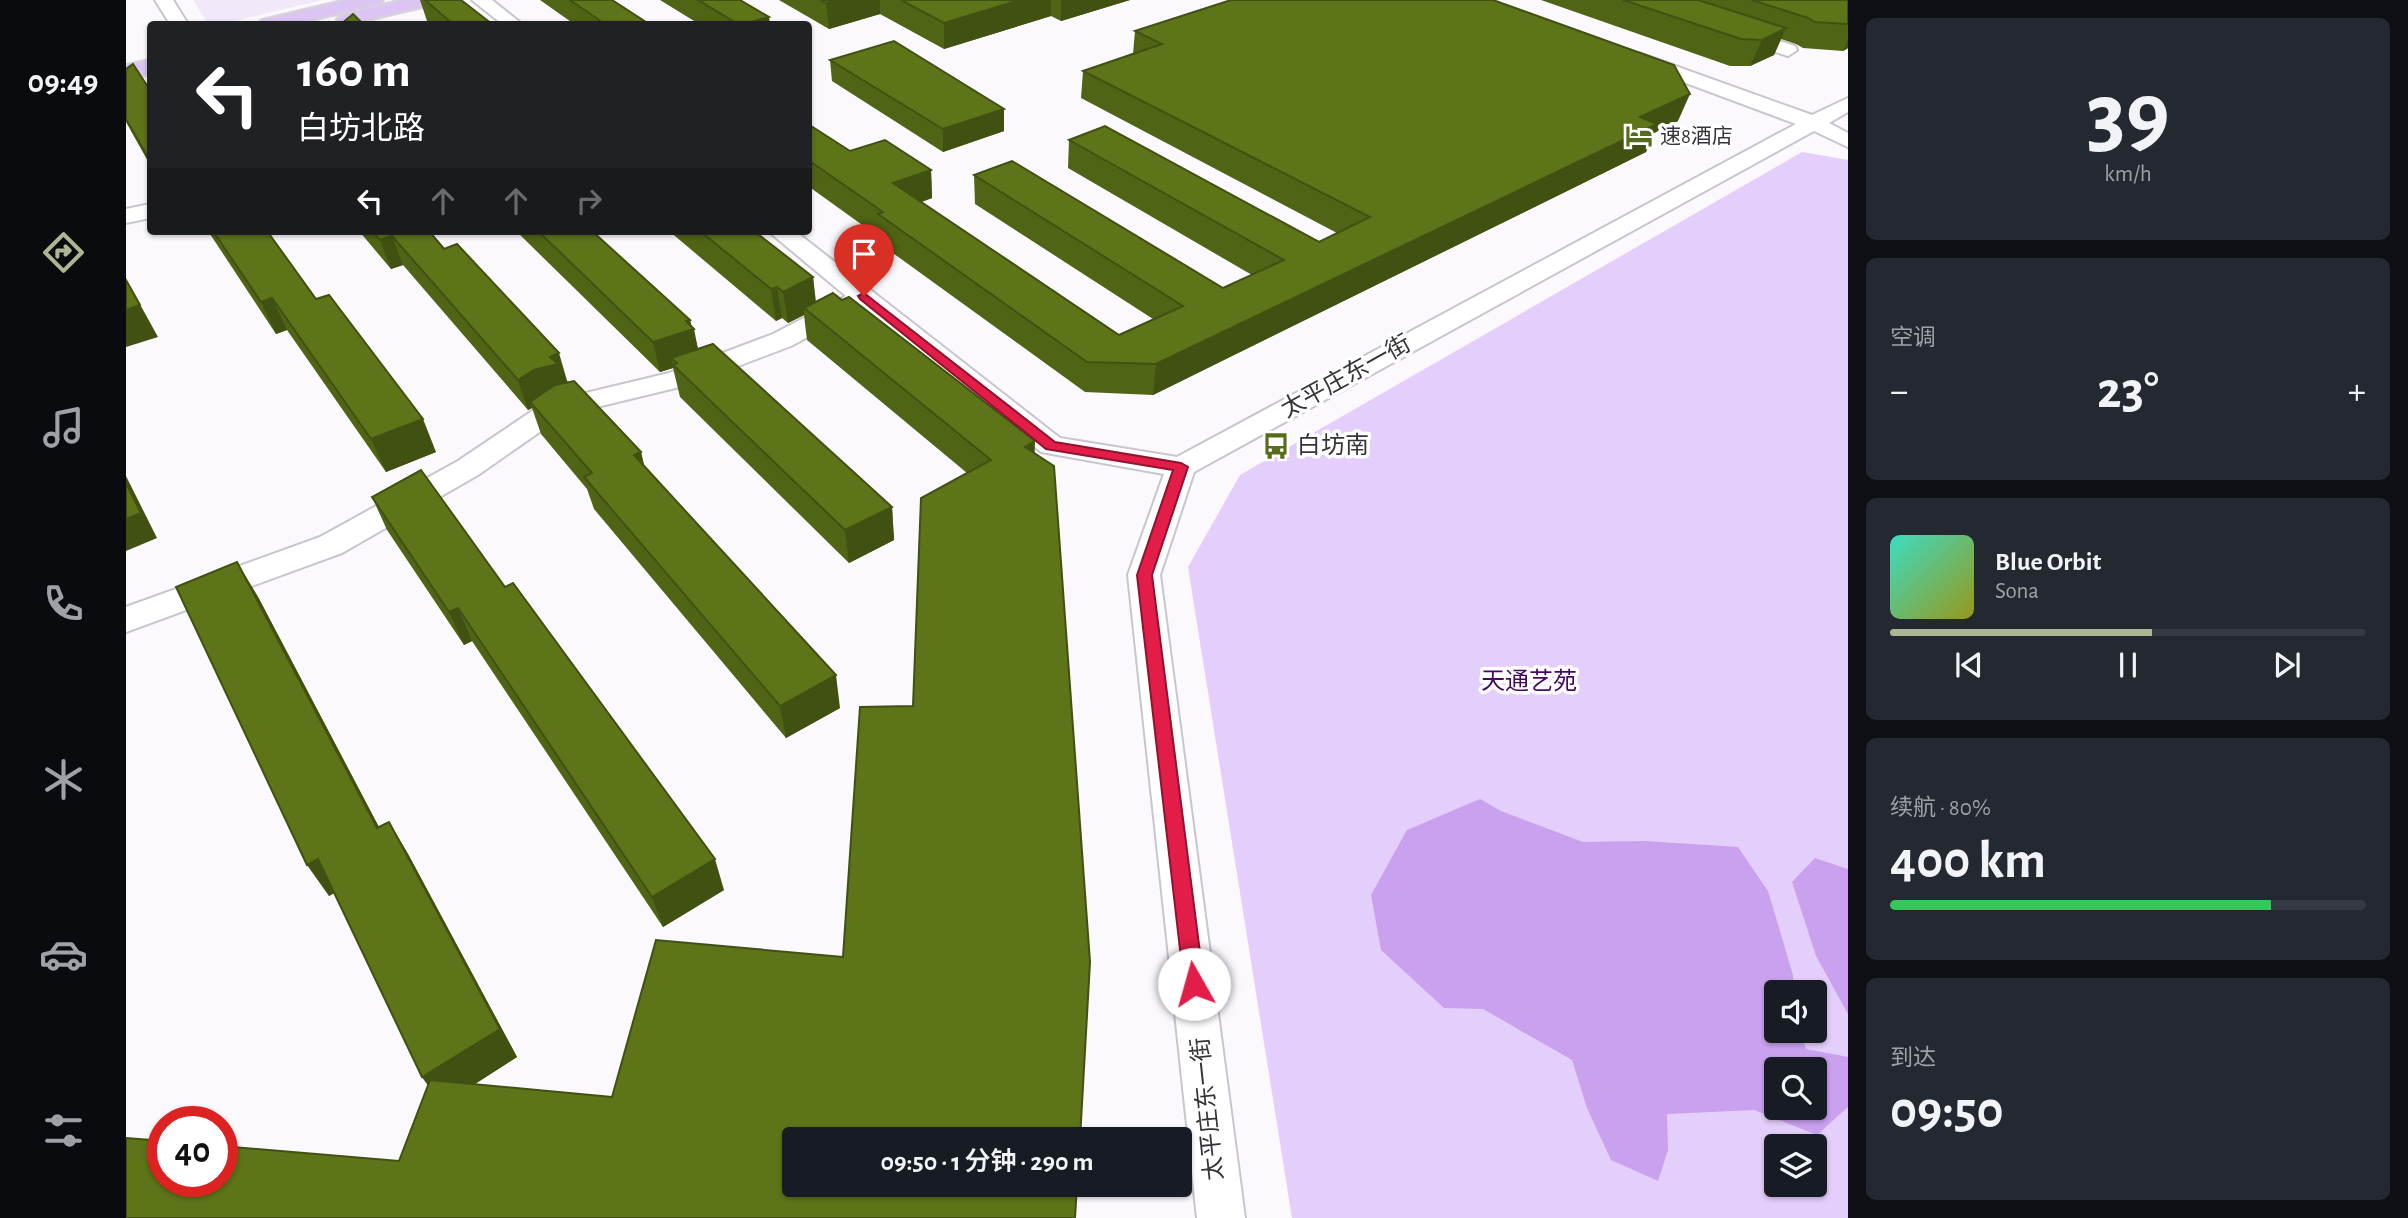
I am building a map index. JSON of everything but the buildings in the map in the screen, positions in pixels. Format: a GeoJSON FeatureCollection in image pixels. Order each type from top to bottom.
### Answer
{"type":"FeatureCollection","features":[{"type":"Feature","properties":{"kind":"main road"},"geometry":{"type":"LineString","coordinates":[[282,21],[373,0]]}},
{"type":"Feature","properties":{"kind":"main road"},"geometry":{"type":"LineString","coordinates":[[339,21],[428,0]]}},
{"type":"Feature","properties":{"kind":"main road"},"geometry":{"type":"LineString","coordinates":[[126,58],[147,53]]}},
{"type":"Feature","properties":{"kind":"main road"},"geometry":{"type":"LineString","coordinates":[[126,72],[147,67]]}},
{"type":"Feature","properties":{"kind":"street"},"geometry":{"type":"LineString","coordinates":[[164,0],[176,21]]}},
{"type":"Feature","properties":{"kind":"street"},"geometry":{"type":"LineString","coordinates":[[481,0],[509,21]]}},
{"type":"Feature","properties":{"kind":"street"},"geometry":{"type":"LineString","coordinates":[[1713,25],[1788,50]]}},
{"type":"Feature","properties":{"kind":"street"},"geometry":{"type":"LineString","coordinates":[[1619,52],[1814,123],[1848,141]]}},
{"type":"Feature","properties":{"kind":"street","name":"太平庄东一街"},"geometry":{"type":"LineString","coordinates":[[1221,1218],[1144,575],[1181,467],[1848,104]]}},
{"type":"Feature","properties":{"kind":"street"},"geometry":{"type":"LineString","coordinates":[[126,216],[147,212]]}},
{"type":"Feature","properties":{"kind":"street"},"geometry":{"type":"LineString","coordinates":[[785,235],[1051,446],[1181,467]]}},
{"type":"Feature","properties":{"kind":"street"},"geometry":{"type":"LineString","coordinates":[[126,620],[331,545],[468,468],[554,410],[691,374],[782,340],[864,296]]}},
{"type":"Feature","properties":{"kind":"shaded area"},"geometry":{"type":"Polygon","coordinates":[[[193,0],[323,0],[234,21],[206,21],[193,0]]]}},
{"type":"Feature","properties":{"kind":"shaded area"},"geometry":{"type":"Polygon","coordinates":[[[1480,799],[1501,811],[1583,842],[1645,841],[1738,847],[1768,891],[1793,975],[1793,980],[1764,980],[1764,1043],[1804,1043],[1806,1049],[1848,1057],[1848,1107],[1818,1134],[1779,1120],[1827,1120],[1827,1057],[1764,1057],[1764,1114],[1754,1110],[1667,1114],[1668,1150],[1658,1181],[1611,1160],[1587,1108],[1572,1060],[1483,1009],[1444,1008],[1381,950],[1371,895],[1407,830],[1480,799]]]}},
{"type":"Feature","properties":{"kind":"shaded area"},"geometry":{"type":"Polygon","coordinates":[[[1815,858],[1848,869],[1848,1014],[1816,956],[1792,882],[1815,858]]]}},
{"type":"Feature","properties":{"kind":"green space","name":"天通艺苑"},"geometry":{"type":"Polygon","coordinates":[[[1802,152],[1848,160],[1848,1218],[1292,1218],[1188,567],[1240,475],[1802,152]]]}},
{"type":"Feature","properties":{"kind":"place","name":"速8酒店"},"geometry":{"type":"Point","coordinates":[1639,136]}},
{"type":"Feature","properties":{"kind":"place","name":"白坊南"},"geometry":{"type":"Point","coordinates":[1276,446]}},
{"type":"Feature","properties":{"kind":"route"},"geometry":{"type":"LineString","coordinates":[[864,296],[1051,446],[1181,467],[1144,575],[1194,984]]}}]}
